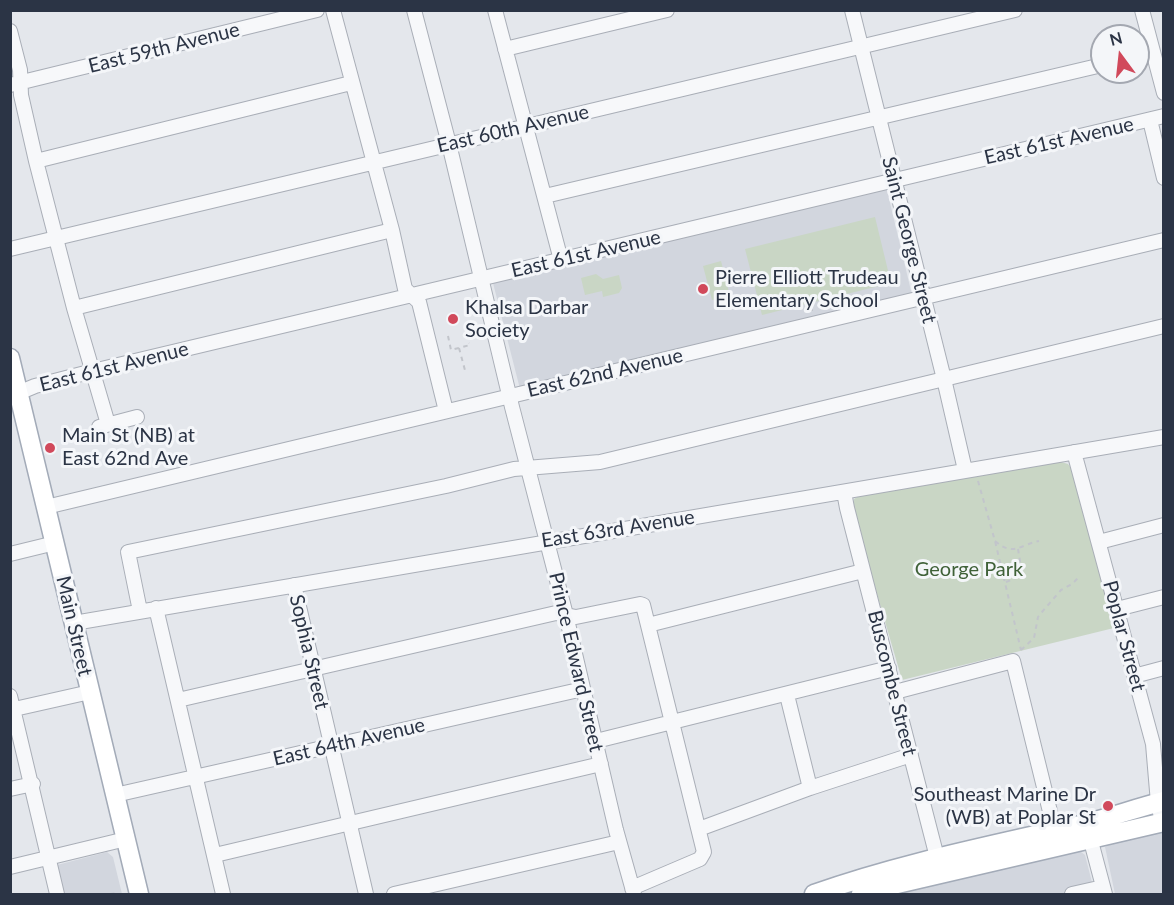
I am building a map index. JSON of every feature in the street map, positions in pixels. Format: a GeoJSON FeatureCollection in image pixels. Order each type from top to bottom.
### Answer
{"type":"FeatureCollection","features":[{"type":"Feature","properties":{"kind":"main road","name":"Main Street"},"geometry":{"type":"LineString","coordinates":[[10,358],[15,395],[55,543],[139,894]]}},
{"type":"Feature","properties":{"kind":"main road"},"geometry":{"type":"LineString","coordinates":[[1088,831],[1161,802]]}},
{"type":"Feature","properties":{"kind":"main road"},"geometry":{"type":"LineString","coordinates":[[814,894],[838,886],[940,866],[1088,831],[1163,822]]}},
{"type":"Feature","properties":{"kind":"main road"},"geometry":{"type":"LineString","coordinates":[[861,894],[940,866]]}},
{"type":"Feature","properties":{"kind":"street","name":"East 59th Avenue"},"geometry":{"type":"LineString","coordinates":[[16,84],[317,10]]}},
{"type":"Feature","properties":{"kind":"street"},"geometry":{"type":"LineString","coordinates":[[333,10],[392,230],[405,290],[419,302],[446,411]]}},
{"type":"Feature","properties":{"kind":"street","name":"Prince Edward Street"},"geometry":{"type":"LineString","coordinates":[[414,10],[633,891]]}},
{"type":"Feature","properties":{"kind":"street"},"geometry":{"type":"LineString","coordinates":[[495,10],[561,260]]}},
{"type":"Feature","properties":{"kind":"street"},"geometry":{"type":"LineString","coordinates":[[505,49],[667,10]]}},
{"type":"Feature","properties":{"kind":"street","name":"Saint George Street"},"geometry":{"type":"LineString","coordinates":[[852,10],[923,298],[971,474]]}},
{"type":"Feature","properties":{"kind":"street","name":"East 60th Avenue"},"geometry":{"type":"LineString","coordinates":[[10,249],[1015,10]]}},
{"type":"Feature","properties":{"kind":"street"},"geometry":{"type":"LineString","coordinates":[[1142,10],[1164,93]]}},
{"type":"Feature","properties":{"kind":"street"},"geometry":{"type":"LineString","coordinates":[[10,31],[20,70],[16,84],[21,95],[55,238],[93,371],[103,425],[137,417]]}},
{"type":"Feature","properties":{"kind":"street"},"geometry":{"type":"LineString","coordinates":[[545,196],[1090,68]]}},
{"type":"Feature","properties":{"kind":"street"},"geometry":{"type":"LineString","coordinates":[[36,162],[351,83]]}},
{"type":"Feature","properties":{"kind":"street"},"geometry":{"type":"LineString","coordinates":[[1157,118],[1164,178]]}},
{"type":"Feature","properties":{"kind":"street","name":"East 61st Avenue"},"geometry":{"type":"LineString","coordinates":[[15,395],[35,386],[93,371],[1157,118]]}},
{"type":"Feature","properties":{"kind":"street"},"geometry":{"type":"LineString","coordinates":[[74,308],[392,230]]}},
{"type":"Feature","properties":{"kind":"street","name":"East 62nd Avenue"},"geometry":{"type":"LineString","coordinates":[[46,507],[1164,240]]}},
{"type":"Feature","properties":{"kind":"street"},"geometry":{"type":"LineString","coordinates":[[140,611],[128,552],[528,468],[600,462],[1164,326]]}},
{"type":"Feature","properties":{"kind":"street","name":"East 63rd Avenue"},"geometry":{"type":"LineString","coordinates":[[74,623],[547,541],[844,492],[971,474],[1074,452],[1164,437]]}},
{"type":"Feature","properties":{"kind":"street","name":"Poplar Street"},"geometry":{"type":"LineString","coordinates":[[1074,452],[1134,676],[1158,743],[1163,822]]}},
{"type":"Feature","properties":{"kind":"street","name":"Buscombe Street"},"geometry":{"type":"LineString","coordinates":[[844,492],[940,866]]}},
{"type":"Feature","properties":{"kind":"street"},"geometry":{"type":"LineString","coordinates":[[1099,542],[1164,525]]}},
{"type":"Feature","properties":{"kind":"street"},"geometry":{"type":"LineString","coordinates":[[10,554],[55,543]]}},
{"type":"Feature","properties":{"kind":"street"},"geometry":{"type":"LineString","coordinates":[[648,625],[863,571]]}},
{"type":"Feature","properties":{"kind":"street","name":"Sophia Street"},"geometry":{"type":"LineString","coordinates":[[294,585],[366,894]]}},
{"type":"Feature","properties":{"kind":"street"},"geometry":{"type":"LineString","coordinates":[[1117,609],[1164,597]]}},
{"type":"Feature","properties":{"kind":"street"},"geometry":{"type":"LineString","coordinates":[[178,700],[556,613],[576,617],[640,604],[648,625],[704,852],[700,859],[633,891]]}},
{"type":"Feature","properties":{"kind":"street"},"geometry":{"type":"LineString","coordinates":[[156,608],[223,894]]}},
{"type":"Feature","properties":{"kind":"street"},"geometry":{"type":"LineString","coordinates":[[895,692],[1013,661],[1056,838]]}},
{"type":"Feature","properties":{"kind":"street"},"geometry":{"type":"LineString","coordinates":[[596,741],[889,668]]}},
{"type":"Feature","properties":{"kind":"street"},"geometry":{"type":"LineString","coordinates":[[1134,676],[1164,668]]}},
{"type":"Feature","properties":{"kind":"street","name":"East 64th Avenue"},"geometry":{"type":"LineString","coordinates":[[115,795],[584,689]]}},
{"type":"Feature","properties":{"kind":"street"},"geometry":{"type":"LineString","coordinates":[[57,894],[33,784],[12,705],[90,692]]}},
{"type":"Feature","properties":{"kind":"street"},"geometry":{"type":"LineString","coordinates":[[787,695],[810,788]]}},
{"type":"Feature","properties":{"kind":"street"},"geometry":{"type":"LineString","coordinates":[[699,829],[810,788],[911,755]]}},
{"type":"Feature","properties":{"kind":"street"},"geometry":{"type":"LineString","coordinates":[[215,855],[601,764]]}},
{"type":"Feature","properties":{"kind":"street"},"geometry":{"type":"LineString","coordinates":[[10,789],[33,784]]}},
{"type":"Feature","properties":{"kind":"street"},"geometry":{"type":"LineString","coordinates":[[1072,894],[1104,891],[1088,831]]}},
{"type":"Feature","properties":{"kind":"street"},"geometry":{"type":"LineString","coordinates":[[10,867],[126,839]]}},
{"type":"Feature","properties":{"kind":"street"},"geometry":{"type":"LineString","coordinates":[[394,894],[619,842]]}},
{"type":"Feature","properties":{"kind":"path"},"geometry":{"type":"LineString","coordinates":[[806,304],[812,307],[812,311]]}},
{"type":"Feature","properties":{"kind":"path"},"geometry":{"type":"LineString","coordinates":[[448,336],[451,350],[469,344]]}},
{"type":"Feature","properties":{"kind":"path"},"geometry":{"type":"LineString","coordinates":[[459,348],[466,374]]}},
{"type":"Feature","properties":{"kind":"path"},"geometry":{"type":"LineString","coordinates":[[971,474],[995,541],[1021,650],[1034,638],[1038,617],[1061,590],[1078,578]]}},
{"type":"Feature","properties":{"kind":"path"},"geometry":{"type":"LineString","coordinates":[[995,541],[1003,548],[1012,550],[1039,541]]}},
{"type":"Feature","properties":{"kind":"path"},"geometry":{"type":"LineString","coordinates":[[1006,582],[1016,578],[1020,561],[1018,549]]}},
{"type":"Feature","properties":{"kind":"path"},"geometry":{"type":"LineString","coordinates":[[110,894],[118,892]]}},
{"type":"Feature","properties":{"kind":"shaded area","name":"Pierre Elliott Trudeau Elementary School"},"geometry":{"type":"Polygon","coordinates":[[[886,186],[912,295],[520,389],[493,283],[886,186]]]}},
{"type":"Feature","properties":{"kind":"shaded area"},"geometry":{"type":"Polygon","coordinates":[[[1163,831],[1163,894],[1115,894],[1105,847],[1111,843],[1163,831]]]}},
{"type":"Feature","properties":{"kind":"shaded area"},"geometry":{"type":"Polygon","coordinates":[[[1080,851],[1085,855],[1095,894],[888,894],[1080,851]]]}},
{"type":"Feature","properties":{"kind":"shaded area"},"geometry":{"type":"Polygon","coordinates":[[[107,852],[113,857],[122,894],[57,894],[57,865],[107,852]]]}},
{"type":"Feature","properties":{"kind":"green space"},"geometry":{"type":"Polygon","coordinates":[[[875,217],[891,283],[762,315],[745,249],[875,217]]]}},
{"type":"Feature","properties":{"kind":"green space"},"geometry":{"type":"Polygon","coordinates":[[[721,261],[730,296],[712,300],[703,266],[721,261]]]}},
{"type":"Feature","properties":{"kind":"green space"},"geometry":{"type":"Polygon","coordinates":[[[596,274],[603,279],[619,275],[622,288],[619,293],[603,297],[602,291],[585,295],[581,278],[596,274]]]}},
{"type":"Feature","properties":{"kind":"green space","name":"George Park"},"geometry":{"type":"Polygon","coordinates":[[[1061,462],[1068,464],[1071,468],[1118,627],[902,680],[852,508],[854,499],[859,496],[1061,462]]]}},
{"type":"Feature","properties":{"kind":"place","name":"Pierre Elliott Trudeau Elementary School"},"geometry":{"type":"Point","coordinates":[703,289]}},
{"type":"Feature","properties":{"kind":"place","name":"Khalsa Darbar Society"},"geometry":{"type":"Point","coordinates":[453,319]}},
{"type":"Feature","properties":{"kind":"place","name":"Main St (NB) at East 62nd Ave"},"geometry":{"type":"Point","coordinates":[50,448]}},
{"type":"Feature","properties":{"kind":"place","name":"Southeast Marine Dr (WB) at Poplar St"},"geometry":{"type":"Point","coordinates":[1108,806]}}]}
